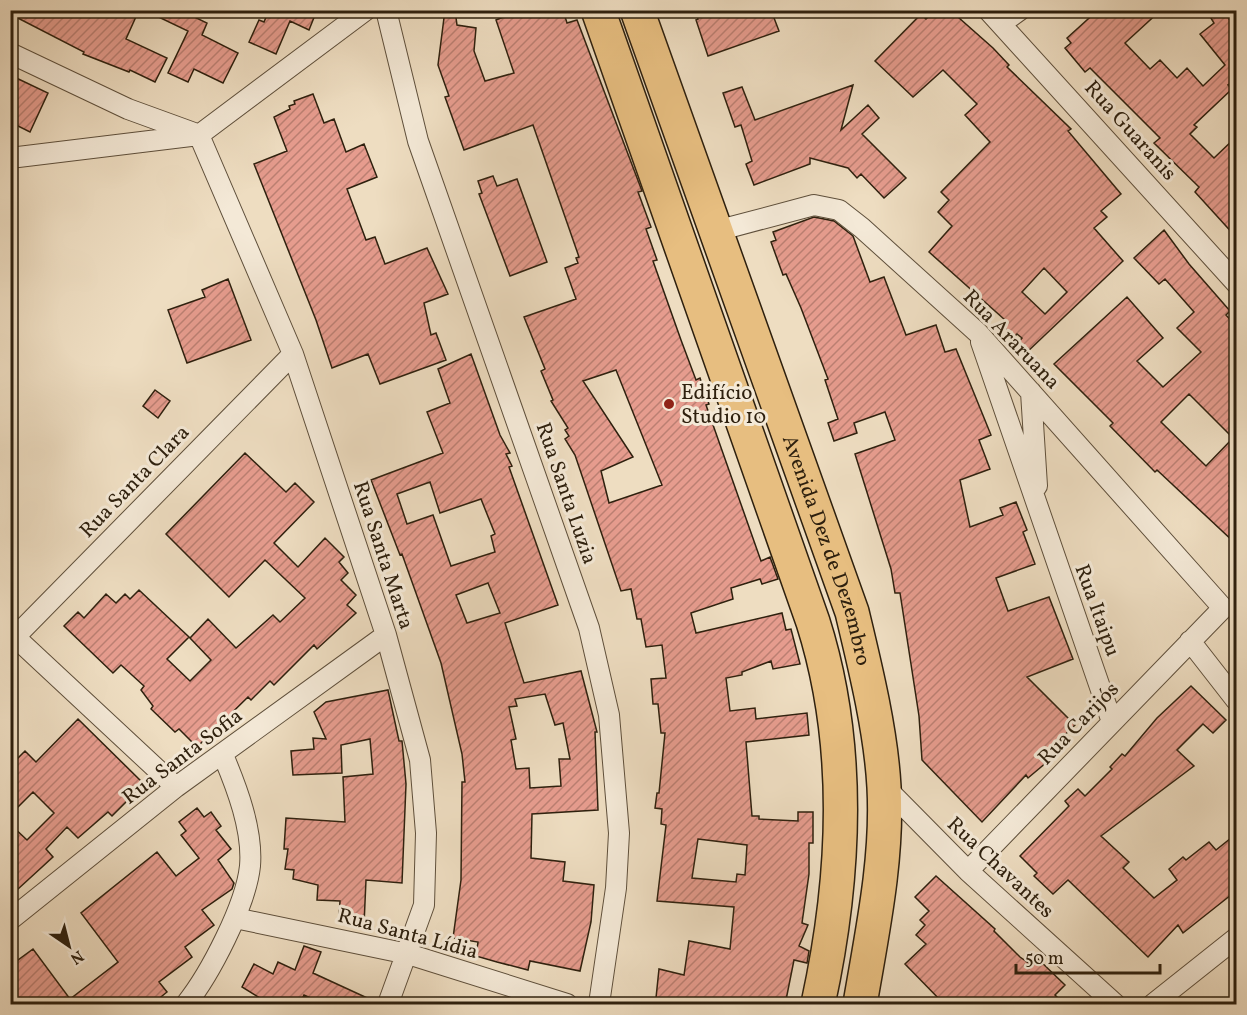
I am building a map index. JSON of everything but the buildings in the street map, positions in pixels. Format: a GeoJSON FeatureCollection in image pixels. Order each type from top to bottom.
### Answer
{"type":"FeatureCollection","features":[{"type":"Feature","properties":{"kind":"highway","name":"Avenida Dez de Dezembro"},"geometry":{"type":"LineString","coordinates":[[598,10],[813,622],[825,668],[838,756],[840,788],[834,917],[818,1005]]}},
{"type":"Feature","properties":{"kind":"highway","name":"Avenida Dez de Dezembro"},"geometry":{"type":"LineString","coordinates":[[638,10],[852,612],[867,676],[884,786],[881,864],[860,1005]]}},
{"type":"Feature","properties":{"kind":"street"},"geometry":{"type":"LineString","coordinates":[[10,158],[199,135],[366,10]]}},
{"type":"Feature","properties":{"kind":"street","name":"Rua Santa Luzia"},"geometry":{"type":"LineString","coordinates":[[386,10],[418,141],[589,628],[609,715],[619,833],[616,888],[599,1005]]}},
{"type":"Feature","properties":{"kind":"street"},"geometry":{"type":"LineString","coordinates":[[995,17],[1020,10]]}},
{"type":"Feature","properties":{"kind":"street","name":"Rua Guaranis"},"geometry":{"type":"LineString","coordinates":[[995,17],[1236,283]]}},
{"type":"Feature","properties":{"kind":"street"},"geometry":{"type":"LineString","coordinates":[[10,53],[128,109],[199,135]]}},
{"type":"Feature","properties":{"kind":"street","name":"Rua Santa Marta"},"geometry":{"type":"LineString","coordinates":[[199,135],[293,354],[386,635],[420,760],[426,833],[424,904],[388,1005]]}},
{"type":"Feature","properties":{"kind":"street","name":"Rua Araruana"},"geometry":{"type":"LineString","coordinates":[[716,231],[814,205],[838,210],[862,228],[978,333],[1223,608]]}},
{"type":"Feature","properties":{"kind":"street","name":"Rua Itaipu"},"geometry":{"type":"LineString","coordinates":[[978,333],[1038,513],[1113,722]]}},
{"type":"Feature","properties":{"kind":"street","name":"Rua Santa Clara"},"geometry":{"type":"LineString","coordinates":[[13,639],[293,354]]}},
{"type":"Feature","properties":{"kind":"street","name":"Rua Itaipu"},"geometry":{"type":"LineString","coordinates":[[1030,392],[1038,513]]}},
{"type":"Feature","properties":{"kind":"street","name":"Rua Carijós"},"geometry":{"type":"LineString","coordinates":[[968,871],[1223,608]]}},
{"type":"Feature","properties":{"kind":"street","name":"Rua Santa Sofia"},"geometry":{"type":"LineString","coordinates":[[10,920],[176,788],[386,635]]}},
{"type":"Feature","properties":{"kind":"street"},"geometry":{"type":"LineString","coordinates":[[13,639],[176,788]]}},
{"type":"Feature","properties":{"kind":"street"},"geometry":{"type":"LineString","coordinates":[[1190,641],[1236,699]]}},
{"type":"Feature","properties":{"kind":"street"},"geometry":{"type":"LineString","coordinates":[[186,1005],[198,990],[235,918],[250,867],[245,816],[236,783],[223,755]]}},
{"type":"Feature","properties":{"kind":"street","name":"Rua Chavantes"},"geometry":{"type":"LineString","coordinates":[[884,786],[968,871],[1115,1005]]}},
{"type":"Feature","properties":{"kind":"street","name":"Rua Santa Lídia"},"geometry":{"type":"LineString","coordinates":[[235,918],[408,954],[567,1005]]}},
{"type":"Feature","properties":{"kind":"street"},"geometry":{"type":"LineString","coordinates":[[1153,1005],[1236,938]]}},
{"type":"Feature","properties":{"kind":"place","name":"Edifício Studio 10"},"geometry":{"type":"Point","coordinates":[669,404]}}]}
